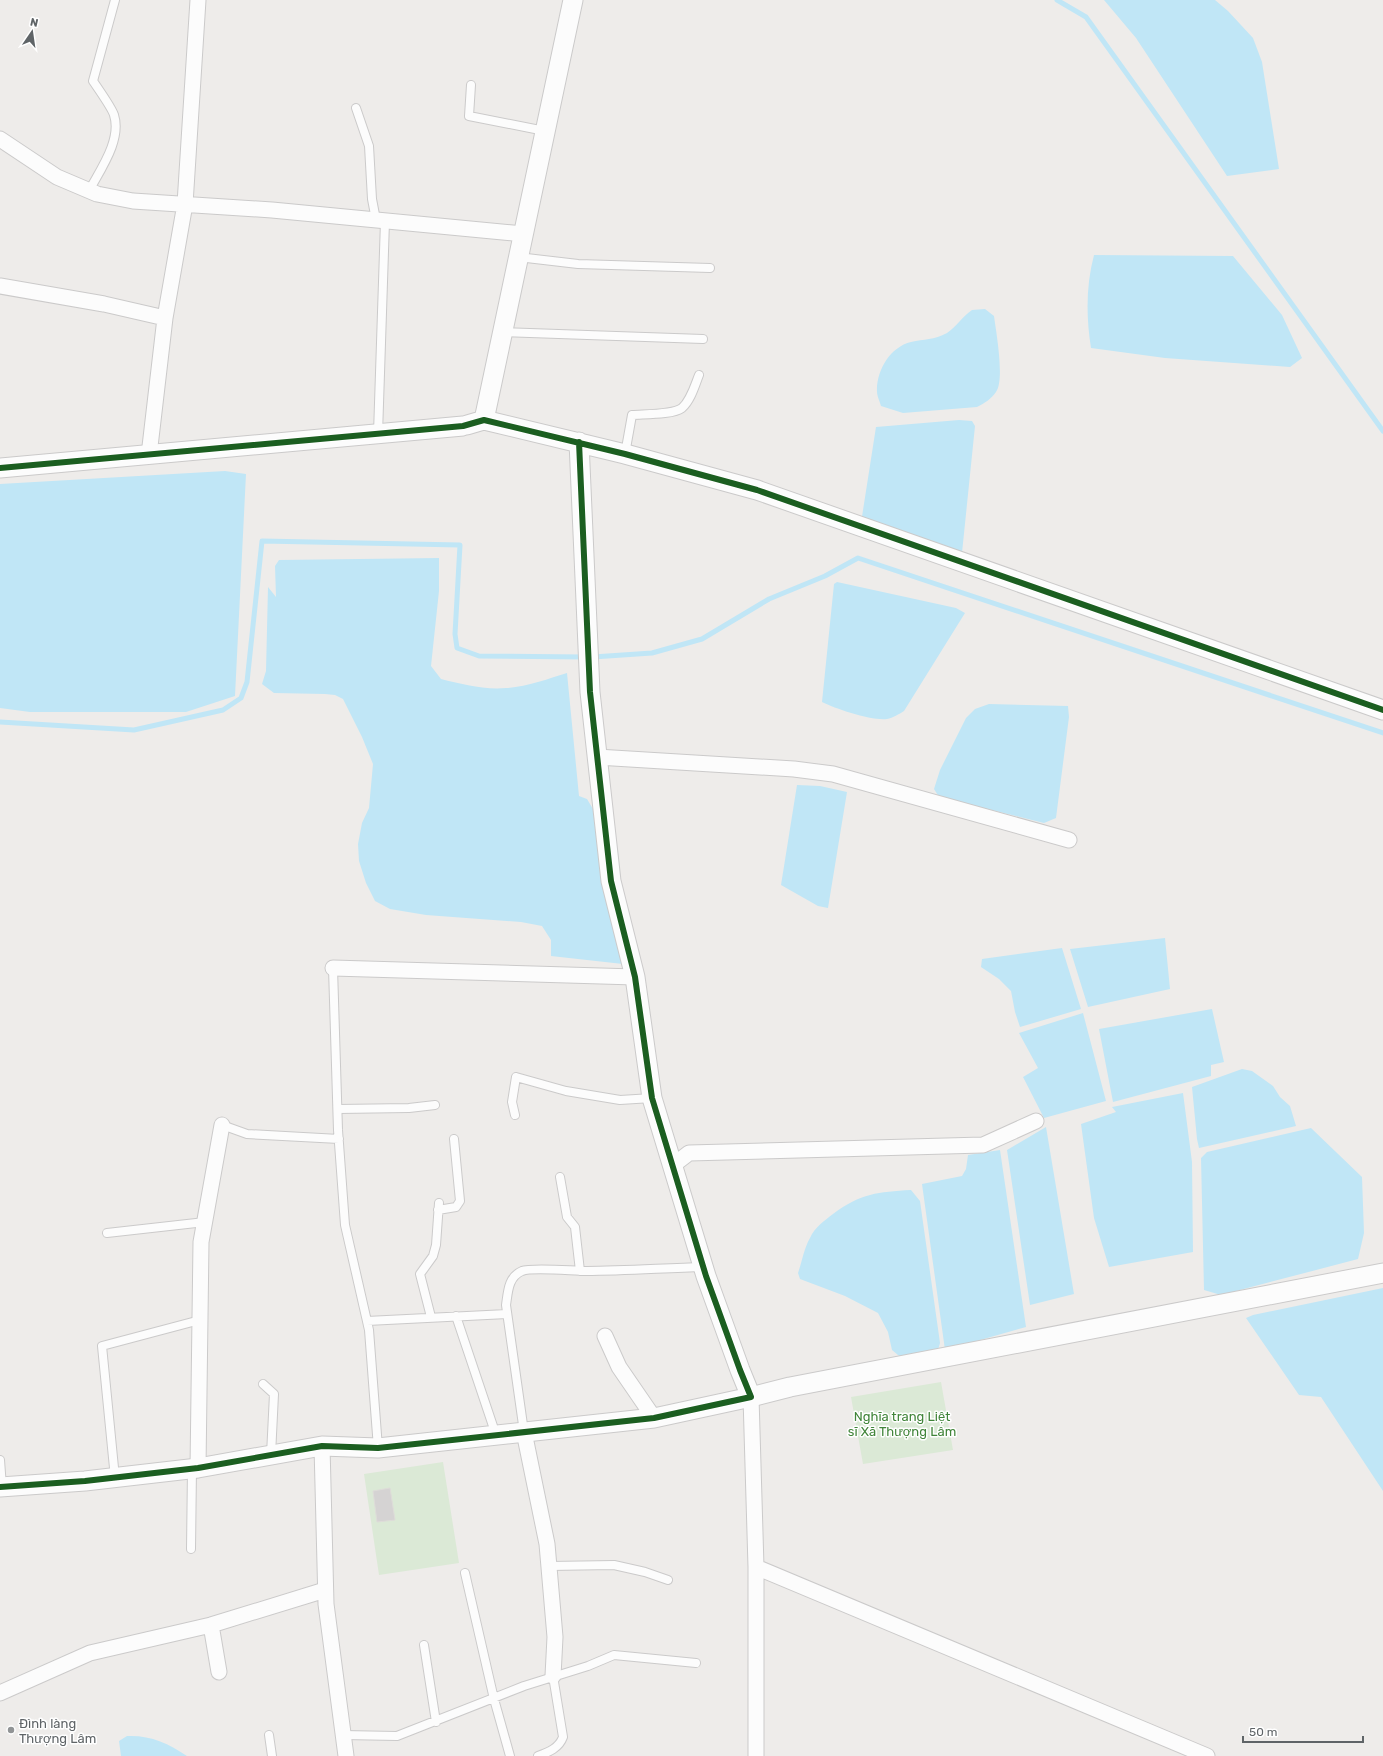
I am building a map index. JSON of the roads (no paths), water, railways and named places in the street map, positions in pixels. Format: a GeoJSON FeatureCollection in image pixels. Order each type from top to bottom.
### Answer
{"type":"FeatureCollection","features":[{"type":"Feature","properties":{"kind":"street"},"geometry":{"type":"LineString","coordinates":[[149,455],[165,318],[185,204],[198,0]]}},
{"type":"Feature","properties":{"kind":"street"},"geometry":{"type":"LineString","coordinates":[[471,424],[502,332],[573,0]]}},
{"type":"Feature","properties":{"kind":"street"},"geometry":{"type":"LineString","coordinates":[[0,139],[57,177],[97,194],[133,201],[272,210],[523,234]]}},
{"type":"Feature","properties":{"kind":"street"},"geometry":{"type":"LineString","coordinates":[[0,286],[104,304],[165,318]]}},
{"type":"Feature","properties":{"kind":"street"},"geometry":{"type":"LineString","coordinates":[[0,468],[378,435],[471,424],[579,442],[757,490],[1383,710]]}},
{"type":"Feature","properties":{"kind":"street"},"geometry":{"type":"LineString","coordinates":[[579,442],[590,692],[611,881],[635,977],[652,1098],[703,1267],[751,1397],[759,1754]]}},
{"type":"Feature","properties":{"kind":"street"},"geometry":{"type":"LineString","coordinates":[[597,758],[794,769],[833,774],[1069,840]]}},
{"type":"Feature","properties":{"kind":"street"},"geometry":{"type":"LineString","coordinates":[[334,968],[635,977]]}},
{"type":"Feature","properties":{"kind":"street"},"geometry":{"type":"LineString","coordinates":[[672,1166],[690,1153],[983,1145],[1036,1122]]}},
{"type":"Feature","properties":{"kind":"street"},"geometry":{"type":"LineString","coordinates":[[195,1469],[201,1242],[222,1125]]}},
{"type":"Feature","properties":{"kind":"street"},"geometry":{"type":"LineString","coordinates":[[1,1487],[115,1478],[195,1469],[322,1446],[378,1448],[654,1418],[790,1387],[1383,1274]]}},
{"type":"Feature","properties":{"kind":"street"},"geometry":{"type":"LineString","coordinates":[[605,1336],[619,1367],[654,1418]]}},
{"type":"Feature","properties":{"kind":"street"},"geometry":{"type":"LineString","coordinates":[[524,1432],[547,1544],[555,1637],[553,1676]]}},
{"type":"Feature","properties":{"kind":"street"},"geometry":{"type":"LineString","coordinates":[[322,1446],[326,1604],[346,1756]]}},
{"type":"Feature","properties":{"kind":"street"},"geometry":{"type":"LineString","coordinates":[[756,1567],[1207,1756]]}},
{"type":"Feature","properties":{"kind":"street"},"geometry":{"type":"LineString","coordinates":[[0,1693],[90,1653],[211,1625],[325,1590]]}},
{"type":"Feature","properties":{"kind":"street"},"geometry":{"type":"LineString","coordinates":[[211,1625],[219,1672]]}},
{"type":"Feature","properties":{"kind":"lane"},"geometry":{"type":"LineString","coordinates":[[89,191],[112,145],[116,130],[114,114],[93,80],[116,0]]}},
{"type":"Feature","properties":{"kind":"lane"},"geometry":{"type":"LineString","coordinates":[[471,84],[469,116],[545,131]]}},
{"type":"Feature","properties":{"kind":"lane"},"geometry":{"type":"LineString","coordinates":[[356,108],[368,146],[372,199],[380,220],[378,435]]}},
{"type":"Feature","properties":{"kind":"lane"},"geometry":{"type":"LineString","coordinates":[[518,257],[578,264],[710,268]]}},
{"type":"Feature","properties":{"kind":"lane"},"geometry":{"type":"LineString","coordinates":[[502,332],[703,339]]}},
{"type":"Feature","properties":{"kind":"lane"},"geometry":{"type":"LineString","coordinates":[[624,454],[632,415],[671,412],[681,409],[693,390],[699,375]]}},
{"type":"Feature","properties":{"kind":"lane"},"geometry":{"type":"LineString","coordinates":[[334,968],[339,1140],[345,1225],[367,1321],[378,1448]]}},
{"type":"Feature","properties":{"kind":"lane"},"geometry":{"type":"LineString","coordinates":[[514,1115],[512,1102],[516,1077],[566,1090],[620,1100],[652,1098]]}},
{"type":"Feature","properties":{"kind":"lane"},"geometry":{"type":"LineString","coordinates":[[338,1109],[409,1108],[435,1105]]}},
{"type":"Feature","properties":{"kind":"lane"},"geometry":{"type":"LineString","coordinates":[[222,1125],[247,1134],[339,1140]]}},
{"type":"Feature","properties":{"kind":"lane"},"geometry":{"type":"LineString","coordinates":[[431,1317],[420,1274],[433,1256],[436,1245],[439,1206],[456,1207],[460,1201],[454,1138]]}},
{"type":"Feature","properties":{"kind":"lane"},"geometry":{"type":"LineString","coordinates":[[560,1177],[567,1217],[576,1227],[580,1270]]}},
{"type":"Feature","properties":{"kind":"lane"},"geometry":{"type":"LineString","coordinates":[[107,1233],[205,1222]]}},
{"type":"Feature","properties":{"kind":"lane"},"geometry":{"type":"LineString","coordinates":[[524,1432],[506,1305],[509,1284],[514,1276],[522,1271],[703,1267]]}},
{"type":"Feature","properties":{"kind":"lane"},"geometry":{"type":"LineString","coordinates":[[367,1321],[507,1314]]}},
{"type":"Feature","properties":{"kind":"lane"},"geometry":{"type":"LineString","coordinates":[[456,1316],[496,1435]]}},
{"type":"Feature","properties":{"kind":"lane"},"geometry":{"type":"LineString","coordinates":[[115,1478],[102,1346],[200,1320]]}},
{"type":"Feature","properties":{"kind":"lane"},"geometry":{"type":"LineString","coordinates":[[263,1384],[274,1394],[271,1455]]}},
{"type":"Feature","properties":{"kind":"lane"},"geometry":{"type":"LineString","coordinates":[[0,1460],[1,1487]]}},
{"type":"Feature","properties":{"kind":"lane"},"geometry":{"type":"LineString","coordinates":[[191,1549],[195,1469]]}},
{"type":"Feature","properties":{"kind":"lane"},"geometry":{"type":"LineString","coordinates":[[548,1566],[614,1565],[645,1572],[668,1580]]}},
{"type":"Feature","properties":{"kind":"lane"},"geometry":{"type":"LineString","coordinates":[[465,1573],[494,1699],[510,1756]]}},
{"type":"Feature","properties":{"kind":"lane"},"geometry":{"type":"LineString","coordinates":[[424,1645],[436,1722]]}},
{"type":"Feature","properties":{"kind":"lane"},"geometry":{"type":"LineString","coordinates":[[343,1735],[397,1736],[553,1676],[588,1666],[614,1655],[696,1663]]}},
{"type":"Feature","properties":{"kind":"lane"},"geometry":{"type":"LineString","coordinates":[[538,1756],[552,1750],[561,1743],[564,1737],[553,1676]]}},
{"type":"Feature","properties":{"kind":"lane"},"geometry":{"type":"LineString","coordinates":[[269,1735],[272,1756]]}},
{"type":"Feature","properties":{"kind":"water"},"geometry":{"type":"Polygon","coordinates":[[[1104,0],[1215,0],[1228,11],[1253,38],[1262,62],[1279,169],[1227,176],[1136,38],[1104,0]]]}},
{"type":"Feature","properties":{"kind":"water"},"geometry":{"type":"Polygon","coordinates":[[[1094,255],[1233,256],[1282,315],[1302,358],[1290,367],[1165,358],[1091,348],[1088,325],[1088,289],[1094,255]]]}},
{"type":"Feature","properties":{"kind":"water"},"geometry":{"type":"Polygon","coordinates":[[[985,309],[994,316],[1000,367],[999,386],[990,399],[977,407],[903,413],[881,406],[877,394],[877,384],[882,368],[891,354],[903,345],[911,342],[933,338],[947,333],[972,310],[985,309]]]}},
{"type":"Feature","properties":{"kind":"water"},"geometry":{"type":"Polygon","coordinates":[[[959,420],[972,421],[975,426],[962,553],[861,523],[876,427],[959,420]]]}},
{"type":"Feature","properties":{"kind":"water"},"geometry":{"type":"Polygon","coordinates":[[[225,471],[246,474],[235,696],[186,712],[30,712],[0,708],[0,484],[225,471]]]}},
{"type":"Feature","properties":{"kind":"water"},"geometry":{"type":"Polygon","coordinates":[[[439,558],[439,591],[431,666],[441,679],[465,685],[506,688],[529,684],[567,673],[579,796],[587,799],[593,809],[607,901],[623,964],[551,956],[551,940],[542,926],[521,922],[426,915],[390,909],[375,901],[366,883],[359,861],[358,844],[362,823],[369,808],[373,764],[362,737],[343,699],[335,695],[325,694],[274,693],[262,684],[266,671],[268,587],[276,597],[275,566],[279,560],[439,558]]]}},
{"type":"Feature","properties":{"kind":"water"},"geometry":{"type":"Polygon","coordinates":[[[837,582],[956,608],[965,613],[904,711],[896,716],[887,719],[872,718],[845,711],[822,702],[834,584],[837,582]]]}},
{"type":"Feature","properties":{"kind":"water"},"geometry":{"type":"Polygon","coordinates":[[[989,704],[1068,706],[1069,717],[1056,818],[1044,823],[939,797],[934,789],[940,770],[966,718],[975,709],[989,704]]]}},
{"type":"Feature","properties":{"kind":"water"},"geometry":{"type":"Polygon","coordinates":[[[797,785],[820,786],[847,792],[828,908],[818,906],[781,885],[797,785]]]}},
{"type":"Feature","properties":{"kind":"water"},"geometry":{"type":"Polygon","coordinates":[[[1165,938],[1170,989],[1088,1007],[1070,949],[1165,938]]]}},
{"type":"Feature","properties":{"kind":"water"},"geometry":{"type":"Polygon","coordinates":[[[1062,948],[1081,1009],[1020,1027],[1015,1012],[1011,991],[999,979],[981,967],[982,959],[1062,948]]]}},
{"type":"Feature","properties":{"kind":"water"},"geometry":{"type":"Polygon","coordinates":[[[1212,1009],[1224,1062],[1211,1065],[1211,1076],[1113,1102],[1099,1029],[1212,1009]]]}},
{"type":"Feature","properties":{"kind":"water"},"geometry":{"type":"Polygon","coordinates":[[[1083,1013],[1106,1101],[1044,1118],[1023,1077],[1038,1068],[1019,1033],[1083,1013]]]}},
{"type":"Feature","properties":{"kind":"water"},"geometry":{"type":"Polygon","coordinates":[[[1242,1069],[1252,1071],[1273,1086],[1280,1097],[1290,1106],[1296,1126],[1199,1148],[1192,1087],[1242,1069]]]}},
{"type":"Feature","properties":{"kind":"water"},"geometry":{"type":"Polygon","coordinates":[[[1183,1093],[1192,1162],[1193,1252],[1109,1267],[1094,1218],[1081,1124],[1116,1112],[1112,1107],[1183,1093]]]}},
{"type":"Feature","properties":{"kind":"water"},"geometry":{"type":"Polygon","coordinates":[[[1046,1127],[1074,1294],[1030,1305],[1007,1150],[1046,1127]]]}},
{"type":"Feature","properties":{"kind":"water"},"geometry":{"type":"Polygon","coordinates":[[[1311,1128],[1362,1177],[1364,1233],[1358,1259],[1221,1295],[1204,1290],[1201,1158],[1207,1152],[1311,1128]]]}},
{"type":"Feature","properties":{"kind":"water"},"geometry":{"type":"Polygon","coordinates":[[[1000,1150],[1026,1327],[945,1350],[922,1184],[962,1176],[966,1169],[968,1155],[1000,1150]]]}},
{"type":"Feature","properties":{"kind":"water"},"geometry":{"type":"Polygon","coordinates":[[[911,1190],[920,1201],[940,1343],[937,1353],[904,1360],[892,1350],[888,1332],[878,1313],[845,1296],[800,1279],[798,1273],[806,1246],[812,1234],[820,1224],[833,1214],[852,1202],[870,1195],[911,1190]]]}},
{"type":"Feature","properties":{"kind":"water"},"geometry":{"type":"Polygon","coordinates":[[[1383,1288],[1383,1491],[1321,1397],[1299,1395],[1246,1318],[1253,1315],[1383,1288]]]}},
{"type":"Feature","properties":{"kind":"water"},"geometry":{"type":"Polygon","coordinates":[[[127,1736],[151,1738],[173,1747],[187,1756],[121,1756],[119,1741],[127,1736]]]}},
{"type":"Feature","properties":{"kind":"waterway"},"geometry":{"type":"LineString","coordinates":[[1057,0],[1086,17],[1383,431]]}},
{"type":"Feature","properties":{"kind":"waterway"},"geometry":{"type":"LineString","coordinates":[[0,722],[134,730],[223,710],[241,698],[247,682],[262,541],[460,545],[455,634],[457,648],[479,656],[585,657]]}},
{"type":"Feature","properties":{"kind":"waterway"},"geometry":{"type":"LineString","coordinates":[[593,657],[652,653],[702,639],[769,599],[825,576],[858,558],[1383,733]]}},
{"type":"Feature","properties":{"kind":"place","name":"Đình làng Thượng Lâm"},"geometry":{"type":"Point","coordinates":[11,1730]}},
{"type":"Feature","properties":{"kind":"park label","name":"Nghĩa trang Liệt sĩ Xã Thượng Lâm"},"geometry":{"type":"Point","coordinates":[902,1424]}}]}
